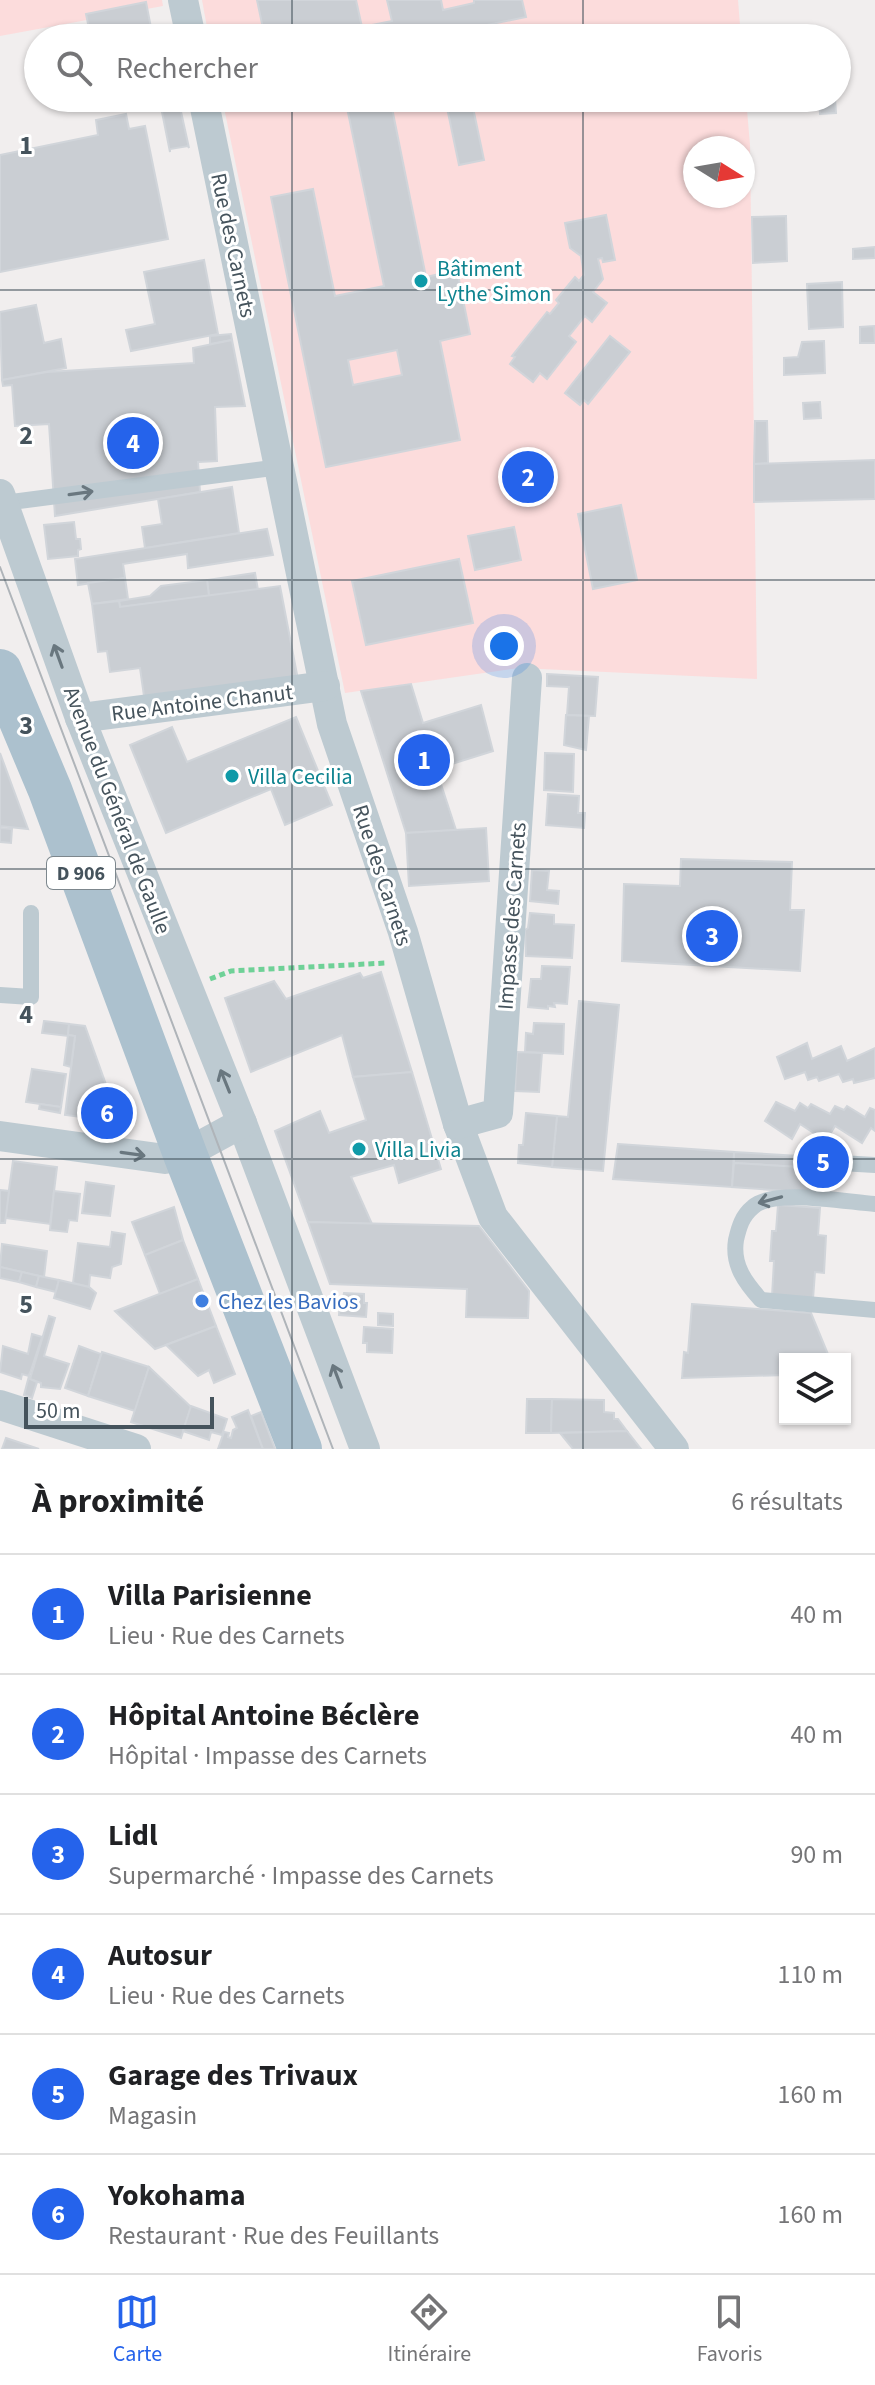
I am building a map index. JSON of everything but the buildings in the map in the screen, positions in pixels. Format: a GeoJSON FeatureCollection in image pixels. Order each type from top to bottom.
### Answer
{"type":"FeatureCollection","features":[{"type":"Feature","properties":{"kind":"main road","name":"D 906"},"geometry":{"type":"LineString","coordinates":[[0,671],[50,790],[185,1154],[300,1449]]}},
{"type":"Feature","properties":{"kind":"street"},"geometry":{"type":"LineString","coordinates":[[183,0],[188,24]]}},
{"type":"Feature","properties":{"kind":"street","name":"Rue des Carnets"},"geometry":{"type":"LineString","coordinates":[[206,112],[332,724],[411,962],[458,1124],[493,1217],[674,1449]]}},
{"type":"Feature","properties":{"kind":"street","name":"Avenue du Général de Gaulle"},"geometry":{"type":"LineString","coordinates":[[2,499],[80,718],[242,1123],[365,1449]]}},
{"type":"Feature","properties":{"kind":"street","name":"Impasse des Carnets"},"geometry":{"type":"LineString","coordinates":[[458,1124],[498,1113],[527,678]]}},
{"type":"Feature","properties":{"kind":"street","name":"Rue Antoine Chanut"},"geometry":{"type":"LineString","coordinates":[[80,718],[325,686]]}},
{"type":"Feature","properties":{"kind":"street"},"geometry":{"type":"LineString","coordinates":[[0,1136],[165,1159],[185,1154],[242,1123]]}},
{"type":"Feature","properties":{"kind":"street"},"geometry":{"type":"LineString","coordinates":[[0,1405],[136,1449]]}},
{"type":"Feature","properties":{"kind":"lane"},"geometry":{"type":"LineString","coordinates":[[2,499],[280,467]]}},
{"type":"Feature","properties":{"kind":"lane"},"geometry":{"type":"LineString","coordinates":[[0,995],[31,997],[31,913]]}},
{"type":"Feature","properties":{"kind":"lane"},"geometry":{"type":"LineString","coordinates":[[823,1162],[875,1165]]}},
{"type":"Feature","properties":{"kind":"lane"},"geometry":{"type":"LineString","coordinates":[[875,1204],[778,1196],[754,1205],[740,1223],[734,1250],[742,1279],[761,1300],[875,1310]]}},
{"type":"Feature","properties":{"kind":"path"},"geometry":{"type":"LineString","coordinates":[[188,988],[231,971],[411,962]]}},
{"type":"Feature","properties":{"kind":"shaded area"},"geometry":{"type":"Polygon","coordinates":[[[0,0],[162,0],[163,6],[65,24],[24,24],[24,32],[0,36],[0,0]]]}},
{"type":"Feature","properties":{"kind":"shaded area"},"geometry":{"type":"Polygon","coordinates":[[[202,0],[738,0],[740,24],[206,24],[202,0]]]}},
{"type":"Feature","properties":{"kind":"shaded area"},"geometry":{"type":"Polygon","coordinates":[[[225,112],[747,112],[749,136],[683,136],[683,208],[751,208],[757,679],[519,668],[345,693],[225,112]]]}},
{"type":"Feature","properties":{"kind":"tram line"},"geometry":{"type":"LineString","coordinates":[[0,567],[333,1449]]}},
{"type":"Feature","properties":{"kind":"place","name":"Bâtiment Lythe Simon"},"geometry":{"type":"Point","coordinates":[421,281]}},
{"type":"Feature","properties":{"kind":"place","name":"Autosur"},"geometry":{"type":"Point","coordinates":[133,443]}},
{"type":"Feature","properties":{"kind":"place","name":"Hôpital Antoine Béclère"},"geometry":{"type":"Point","coordinates":[528,477]}},
{"type":"Feature","properties":{"kind":"place","name":"Villa Parisienne"},"geometry":{"type":"Point","coordinates":[424,760]}},
{"type":"Feature","properties":{"kind":"place","name":"Villa Cecilia"},"geometry":{"type":"Point","coordinates":[232,776]}},
{"type":"Feature","properties":{"kind":"place","name":"Lidl"},"geometry":{"type":"Point","coordinates":[712,936]}},
{"type":"Feature","properties":{"kind":"place","name":"Yokohama"},"geometry":{"type":"Point","coordinates":[107,1113]}},
{"type":"Feature","properties":{"kind":"place","name":"Villa Livia"},"geometry":{"type":"Point","coordinates":[359,1149]}},
{"type":"Feature","properties":{"kind":"place","name":"Garage des Trivaux"},"geometry":{"type":"Point","coordinates":[823,1162]}},
{"type":"Feature","properties":{"kind":"place","name":"Chez les Bavios"},"geometry":{"type":"Point","coordinates":[202,1301]}}]}
